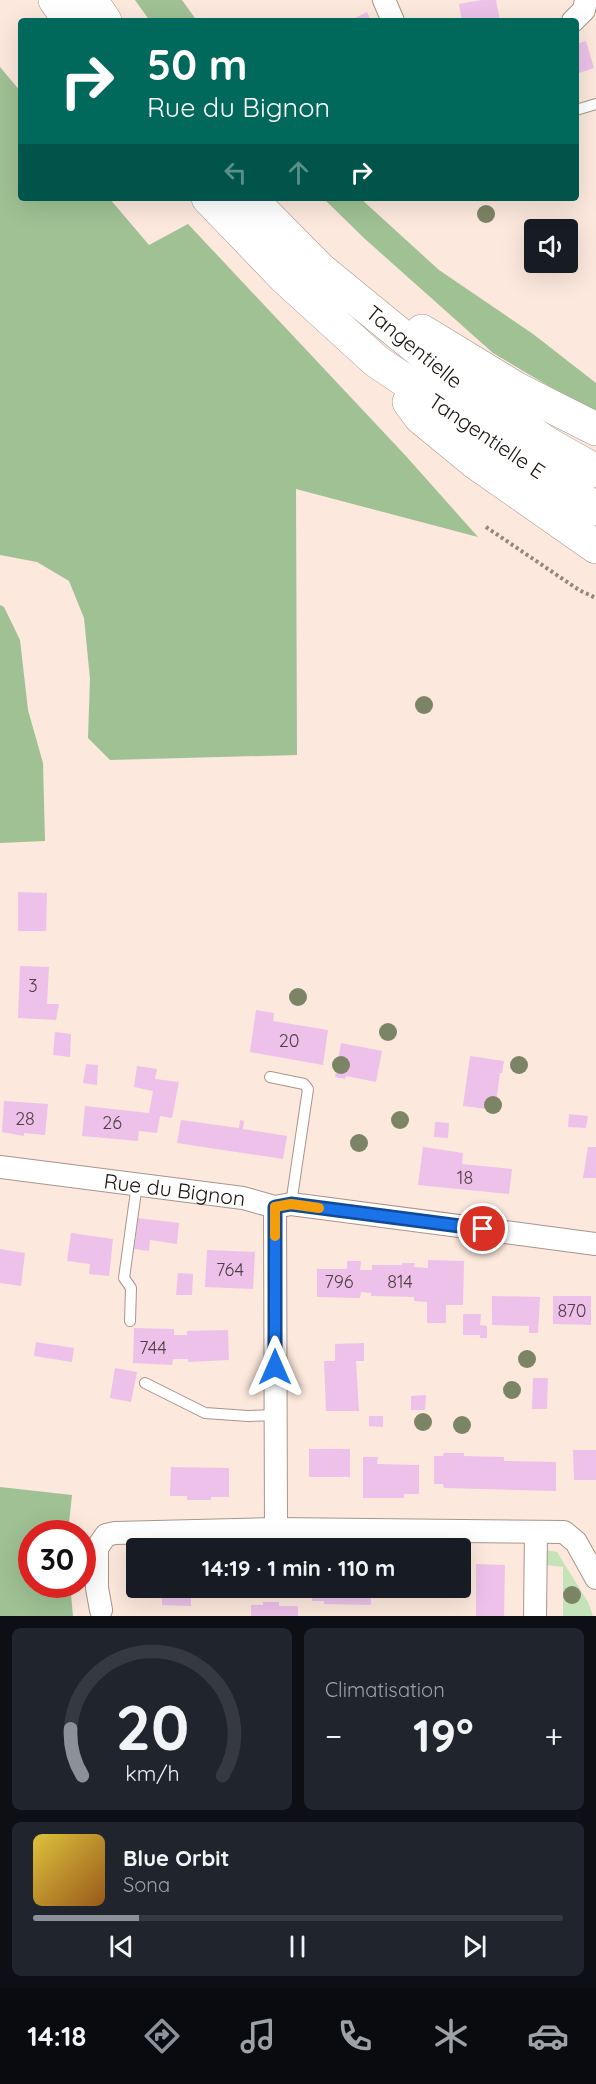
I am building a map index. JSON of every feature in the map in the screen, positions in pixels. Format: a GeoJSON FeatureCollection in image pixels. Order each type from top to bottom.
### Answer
{"type":"FeatureCollection","features":[{"type":"Feature","properties":{"kind":"main road"},"geometry":{"type":"LineString","coordinates":[[55,0],[68,18]]}},
{"type":"Feature","properties":{"kind":"main road"},"geometry":{"type":"LineString","coordinates":[[91,0],[103,18]]}},
{"type":"Feature","properties":{"kind":"main road","name":"Tangentielle"},"geometry":{"type":"LineString","coordinates":[[211,201],[285,278],[376,361]]}},
{"type":"Feature","properties":{"kind":"main road","name":"Tangentielle"},"geometry":{"type":"LineString","coordinates":[[253,201],[320,269],[463,386],[548,444],[596,471]]}},
{"type":"Feature","properties":{"kind":"main road"},"geometry":{"type":"LineString","coordinates":[[320,269],[517,389],[596,429]]}},
{"type":"Feature","properties":{"kind":"main road"},"geometry":{"type":"LineString","coordinates":[[376,361],[420,417],[476,463],[596,547]]}},
{"type":"Feature","properties":{"kind":"main road","name":"Tangentielle E"},"geometry":{"type":"LineString","coordinates":[[376,361],[596,510]]}},
{"type":"Feature","properties":{"kind":"street"},"geometry":{"type":"LineString","coordinates":[[384,0],[392,18]]}},
{"type":"Feature","properties":{"kind":"street"},"geometry":{"type":"LineString","coordinates":[[576,18],[584,10],[586,0]]}},
{"type":"Feature","properties":{"kind":"street","name":"Rue du Bignon"},"geometry":{"type":"LineString","coordinates":[[0,1167],[596,1244]]}},
{"type":"Feature","properties":{"kind":"street"},"geometry":{"type":"LineString","coordinates":[[276,1529],[276,1415],[283,1205]]}},
{"type":"Feature","properties":{"kind":"street"},"geometry":{"type":"LineString","coordinates":[[101,1610],[97,1588],[98,1548],[106,1535],[115,1533],[276,1529],[564,1532],[576,1542],[596,1578]]}},
{"type":"Feature","properties":{"kind":"street"},"geometry":{"type":"LineString","coordinates":[[536,1532],[536,1616]]}},
{"type":"Feature","properties":{"kind":"lane"},"geometry":{"type":"LineString","coordinates":[[579,109],[596,104]]}},
{"type":"Feature","properties":{"kind":"lane"},"geometry":{"type":"LineString","coordinates":[[270,1077],[304,1084],[308,1089],[283,1205]]}},
{"type":"Feature","properties":{"kind":"lane"},"geometry":{"type":"LineString","coordinates":[[130,1321],[130,1288],[124,1278],[137,1184]]}},
{"type":"Feature","properties":{"kind":"lane"},"geometry":{"type":"LineString","coordinates":[[145,1383],[206,1413],[276,1415]]}},
{"type":"Feature","properties":{"kind":"path"},"geometry":{"type":"LineString","coordinates":[[486,527],[579,590],[596,598]]}},
{"type":"Feature","properties":{"kind":"green space"},"geometry":{"type":"Polygon","coordinates":[[[135,0],[182,0],[195,18],[148,18],[135,0]]]}},
{"type":"Feature","properties":{"kind":"green space"},"geometry":{"type":"Polygon","coordinates":[[[0,67],[18,88],[18,201],[112,201],[149,245],[188,224],[405,455],[478,537],[296,489],[297,755],[110,760],[88,738],[90,679],[84,618],[69,581],[37,562],[0,555],[0,67]]]}},
{"type":"Feature","properties":{"kind":"green space"},"geometry":{"type":"Polygon","coordinates":[[[326,201],[363,201],[439,270],[533,334],[596,383],[596,414],[493,353],[365,239],[326,201]]]}},
{"type":"Feature","properties":{"kind":"green space"},"geometry":{"type":"Polygon","coordinates":[[[0,605],[4,607],[20,640],[28,710],[43,763],[45,841],[0,843],[0,605]]]}},
{"type":"Feature","properties":{"kind":"green space"},"geometry":{"type":"Polygon","coordinates":[[[0,1487],[72,1495],[69,1520],[18,1520],[18,1598],[71,1598],[73,1616],[0,1616],[0,1487]]]}},
{"type":"Feature","properties":{"kind":"green space"},"geometry":{"type":"Polygon","coordinates":[[[545,1550],[557,1552],[588,1602],[593,1616],[563,1616],[563,1567],[546,1565],[545,1550]]]}},
{"type":"Feature","properties":{"kind":"building"},"geometry":{"type":"Polygon","coordinates":[[[496,0],[499,18],[461,18],[459,4],[496,0]]]}},
{"type":"Feature","properties":{"kind":"building"},"geometry":{"type":"Polygon","coordinates":[[[367,12],[370,18],[355,18],[367,12]]]}},
{"type":"Feature","properties":{"kind":"building"},"geometry":{"type":"Polygon","coordinates":[[[586,41],[594,68],[579,73],[579,43],[586,41]]]}},
{"type":"Feature","properties":{"kind":"building"},"geometry":{"type":"Polygon","coordinates":[[[18,892],[47,893],[46,931],[18,931],[18,892]]]}},
{"type":"Feature","properties":{"kind":"building"},"geometry":{"type":"Polygon","coordinates":[[[20,966],[49,967],[47,1004],[59,1004],[56,1020],[18,1018],[20,966]]]}},
{"type":"Feature","properties":{"kind":"building"},"geometry":{"type":"Polygon","coordinates":[[[256,1010],[274,1013],[273,1021],[328,1030],[323,1065],[250,1052],[256,1010]]]}},
{"type":"Feature","properties":{"kind":"building"},"geometry":{"type":"Polygon","coordinates":[[[55,1032],[71,1034],[70,1057],[53,1055],[55,1032]]]}},
{"type":"Feature","properties":{"kind":"building"},"geometry":{"type":"Polygon","coordinates":[[[341,1043],[382,1051],[376,1082],[346,1076],[345,1079],[335,1077],[341,1043]]]}},
{"type":"Feature","properties":{"kind":"building"},"geometry":{"type":"Polygon","coordinates":[[[470,1056],[504,1061],[495,1110],[463,1106],[470,1056]]]}},
{"type":"Feature","properties":{"kind":"building"},"geometry":{"type":"Polygon","coordinates":[[[86,1064],[98,1065],[97,1085],[83,1083],[86,1064]]]}},
{"type":"Feature","properties":{"kind":"building"},"geometry":{"type":"Polygon","coordinates":[[[137,1066],[157,1069],[155,1079],[179,1082],[172,1118],[160,1116],[157,1133],[139,1131],[138,1141],[82,1136],[85,1106],[149,1113],[153,1091],[134,1087],[137,1066]]]}},
{"type":"Feature","properties":{"kind":"building"},"geometry":{"type":"Polygon","coordinates":[[[4,1101],[48,1104],[45,1135],[24,1133],[24,1136],[2,1132],[4,1101]]]}},
{"type":"Feature","properties":{"kind":"building"},"geometry":{"type":"Polygon","coordinates":[[[569,1114],[588,1116],[586,1128],[568,1127],[569,1114]]]}},
{"type":"Feature","properties":{"kind":"building"},"geometry":{"type":"Polygon","coordinates":[[[181,1120],[239,1128],[240,1120],[244,1121],[243,1129],[287,1136],[283,1159],[177,1143],[181,1120]]]}},
{"type":"Feature","properties":{"kind":"building"},"geometry":{"type":"Polygon","coordinates":[[[435,1122],[449,1123],[448,1138],[434,1137],[435,1122]]]}},
{"type":"Feature","properties":{"kind":"building"},"geometry":{"type":"Polygon","coordinates":[[[423,1147],[463,1153],[462,1164],[512,1169],[509,1194],[418,1185],[423,1147]]]}},
{"type":"Feature","properties":{"kind":"building"},"geometry":{"type":"Polygon","coordinates":[[[588,1147],[596,1147],[596,1178],[583,1178],[588,1147]]]}},
{"type":"Feature","properties":{"kind":"building"},"geometry":{"type":"Polygon","coordinates":[[[138,1218],[179,1223],[177,1244],[150,1240],[149,1251],[134,1249],[138,1218]]]}},
{"type":"Feature","properties":{"kind":"building"},"geometry":{"type":"Polygon","coordinates":[[[71,1233],[113,1239],[109,1276],[89,1274],[90,1264],[67,1261],[71,1233]]]}},
{"type":"Feature","properties":{"kind":"building"},"geometry":{"type":"Polygon","coordinates":[[[0,1249],[25,1253],[21,1286],[0,1283],[0,1249]]]}},
{"type":"Feature","properties":{"kind":"building"},"geometry":{"type":"Polygon","coordinates":[[[207,1250],[255,1252],[253,1289],[205,1287],[207,1250]]]}},
{"type":"Feature","properties":{"kind":"building"},"geometry":{"type":"Polygon","coordinates":[[[428,1260],[464,1261],[463,1305],[446,1305],[446,1323],[427,1323],[427,1302],[414,1301],[414,1297],[371,1296],[371,1293],[361,1292],[360,1298],[317,1297],[317,1269],[347,1269],[347,1261],[361,1261],[360,1270],[372,1270],[372,1265],[402,1265],[402,1263],[415,1263],[414,1267],[428,1268],[428,1260]]]}},
{"type":"Feature","properties":{"kind":"building"},"geometry":{"type":"Polygon","coordinates":[[[178,1273],[193,1274],[192,1295],[176,1295],[178,1273]]]}},
{"type":"Feature","properties":{"kind":"building"},"geometry":{"type":"Polygon","coordinates":[[[492,1296],[540,1297],[538,1333],[529,1333],[529,1326],[492,1325],[492,1296]]]}},
{"type":"Feature","properties":{"kind":"building"},"geometry":{"type":"Polygon","coordinates":[[[553,1296],[591,1296],[591,1325],[553,1324],[553,1296]]]}},
{"type":"Feature","properties":{"kind":"building"},"geometry":{"type":"Polygon","coordinates":[[[463,1314],[481,1314],[480,1325],[487,1326],[487,1338],[480,1338],[480,1335],[463,1335],[463,1314]]]}},
{"type":"Feature","properties":{"kind":"building"},"geometry":{"type":"Polygon","coordinates":[[[134,1328],[174,1329],[174,1335],[187,1335],[187,1331],[228,1330],[229,1360],[188,1362],[188,1359],[173,1359],[172,1365],[133,1363],[134,1328]]]}},
{"type":"Feature","properties":{"kind":"building"},"geometry":{"type":"Polygon","coordinates":[[[36,1342],[74,1348],[72,1362],[34,1356],[36,1342]]]}},
{"type":"Feature","properties":{"kind":"building"},"geometry":{"type":"Polygon","coordinates":[[[364,1343],[364,1361],[356,1361],[359,1411],[326,1411],[324,1361],[335,1361],[335,1344],[364,1343]]]}},
{"type":"Feature","properties":{"kind":"building"},"geometry":{"type":"Polygon","coordinates":[[[115,1368],[137,1372],[131,1402],[110,1398],[115,1368]]]}},
{"type":"Feature","properties":{"kind":"building"},"geometry":{"type":"Polygon","coordinates":[[[533,1378],[548,1378],[547,1409],[532,1409],[533,1378]]]}},
{"type":"Feature","properties":{"kind":"building"},"geometry":{"type":"Polygon","coordinates":[[[426,1395],[425,1410],[411,1410],[411,1396],[426,1395]]]}},
{"type":"Feature","properties":{"kind":"building"},"geometry":{"type":"Polygon","coordinates":[[[369,1416],[383,1416],[383,1427],[369,1426],[369,1416]]]}},
{"type":"Feature","properties":{"kind":"building"},"geometry":{"type":"Polygon","coordinates":[[[309,1449],[350,1449],[350,1477],[309,1477],[309,1449]]]}},
{"type":"Feature","properties":{"kind":"building"},"geometry":{"type":"Polygon","coordinates":[[[573,1450],[596,1450],[596,1480],[574,1480],[573,1450]]]}},
{"type":"Feature","properties":{"kind":"building"},"geometry":{"type":"Polygon","coordinates":[[[444,1453],[504,1457],[504,1461],[556,1462],[556,1491],[444,1488],[443,1484],[434,1484],[434,1456],[443,1456],[444,1453]]]}},
{"type":"Feature","properties":{"kind":"building"},"geometry":{"type":"Polygon","coordinates":[[[363,1457],[378,1457],[377,1464],[419,1465],[419,1494],[404,1494],[404,1498],[363,1498],[363,1457]]]}},
{"type":"Feature","properties":{"kind":"building"},"geometry":{"type":"Polygon","coordinates":[[[171,1467],[229,1468],[229,1497],[187,1500],[187,1496],[170,1496],[171,1467]]]}},
{"type":"Feature","properties":{"kind":"building"},"geometry":{"type":"Polygon","coordinates":[[[476,1564],[505,1565],[504,1616],[476,1616],[476,1564]]]}},
{"type":"Feature","properties":{"kind":"building"},"geometry":{"type":"Polygon","coordinates":[[[162,1598],[191,1598],[191,1606],[162,1605],[162,1598]]]}},
{"type":"Feature","properties":{"kind":"building"},"geometry":{"type":"Polygon","coordinates":[[[312,1598],[371,1598],[371,1605],[324,1604],[324,1601],[312,1601],[312,1598]]]}},
{"type":"Feature","properties":{"kind":"building"},"geometry":{"type":"Polygon","coordinates":[[[263,1602],[279,1602],[279,1606],[298,1606],[298,1616],[251,1616],[251,1605],[263,1605],[263,1602]]]}},
{"type":"Feature","properties":{"kind":"slow traffic"},"geometry":{"type":"LineString","coordinates":[[275,1236],[275,1207],[291,1204],[319,1208]]}},
{"type":"Feature","properties":{"kind":"route"},"geometry":{"type":"LineString","coordinates":[[275,1367],[275,1207],[291,1204],[483,1229]]}}]}
